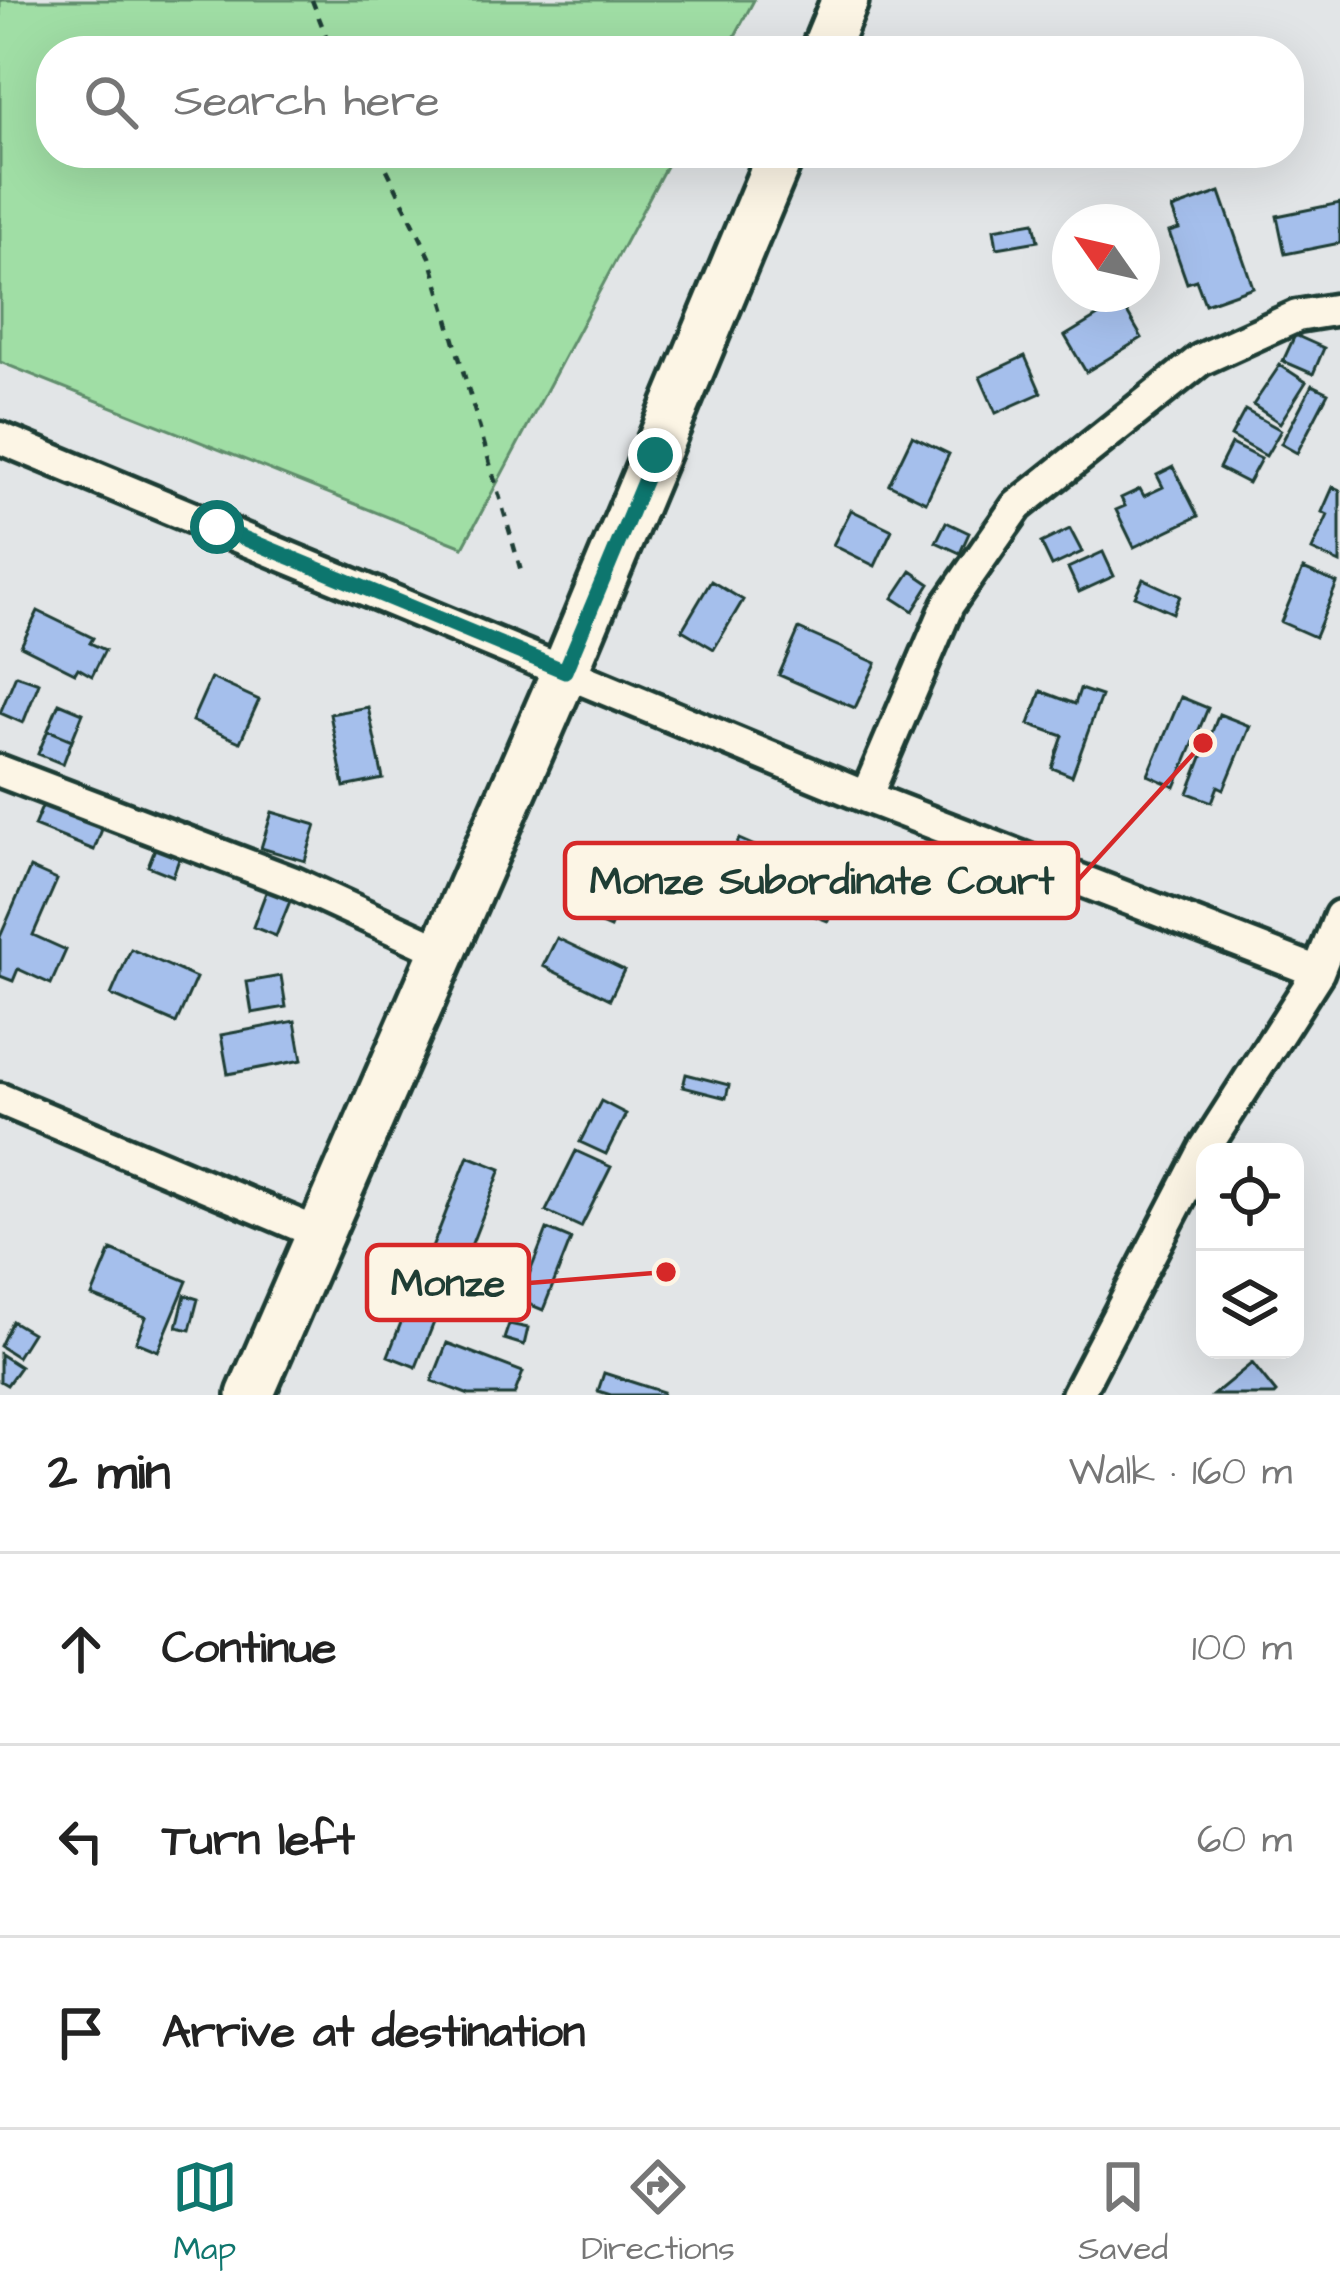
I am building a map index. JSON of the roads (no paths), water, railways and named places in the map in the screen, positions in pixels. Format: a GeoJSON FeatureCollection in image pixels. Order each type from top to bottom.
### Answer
{"type":"FeatureCollection","features":[{"type":"Feature","properties":{"kind":"street"},"geometry":{"type":"LineString","coordinates":[[830,36],[845,0]]}},
{"type":"Feature","properties":{"kind":"street"},"geometry":{"type":"LineString","coordinates":[[250,1395],[565,671],[775,168]]}},
{"type":"Feature","properties":{"kind":"street"},"geometry":{"type":"LineString","coordinates":[[866,797],[948,605],[1017,506],[1200,360],[1297,316],[1340,309]]}},
{"type":"Feature","properties":{"kind":"street"},"geometry":{"type":"LineString","coordinates":[[0,438],[866,797],[1318,971]]}},
{"type":"Feature","properties":{"kind":"street"},"geometry":{"type":"LineString","coordinates":[[0,771],[294,884],[442,951]]}},
{"type":"Feature","properties":{"kind":"street"},"geometry":{"type":"LineString","coordinates":[[1077,1395],[1205,1147],[1318,971],[1340,916]]}},
{"type":"Feature","properties":{"kind":"street"},"geometry":{"type":"LineString","coordinates":[[0,1099],[320,1234]]}},
{"type":"Feature","properties":{"kind":"place","name":"Monze Subordinate Court"},"geometry":{"type":"Point","coordinates":[1203,743]}},
{"type":"Feature","properties":{"kind":"place","name":"Monze"},"geometry":{"type":"Point","coordinates":[666,1272]}}]}
